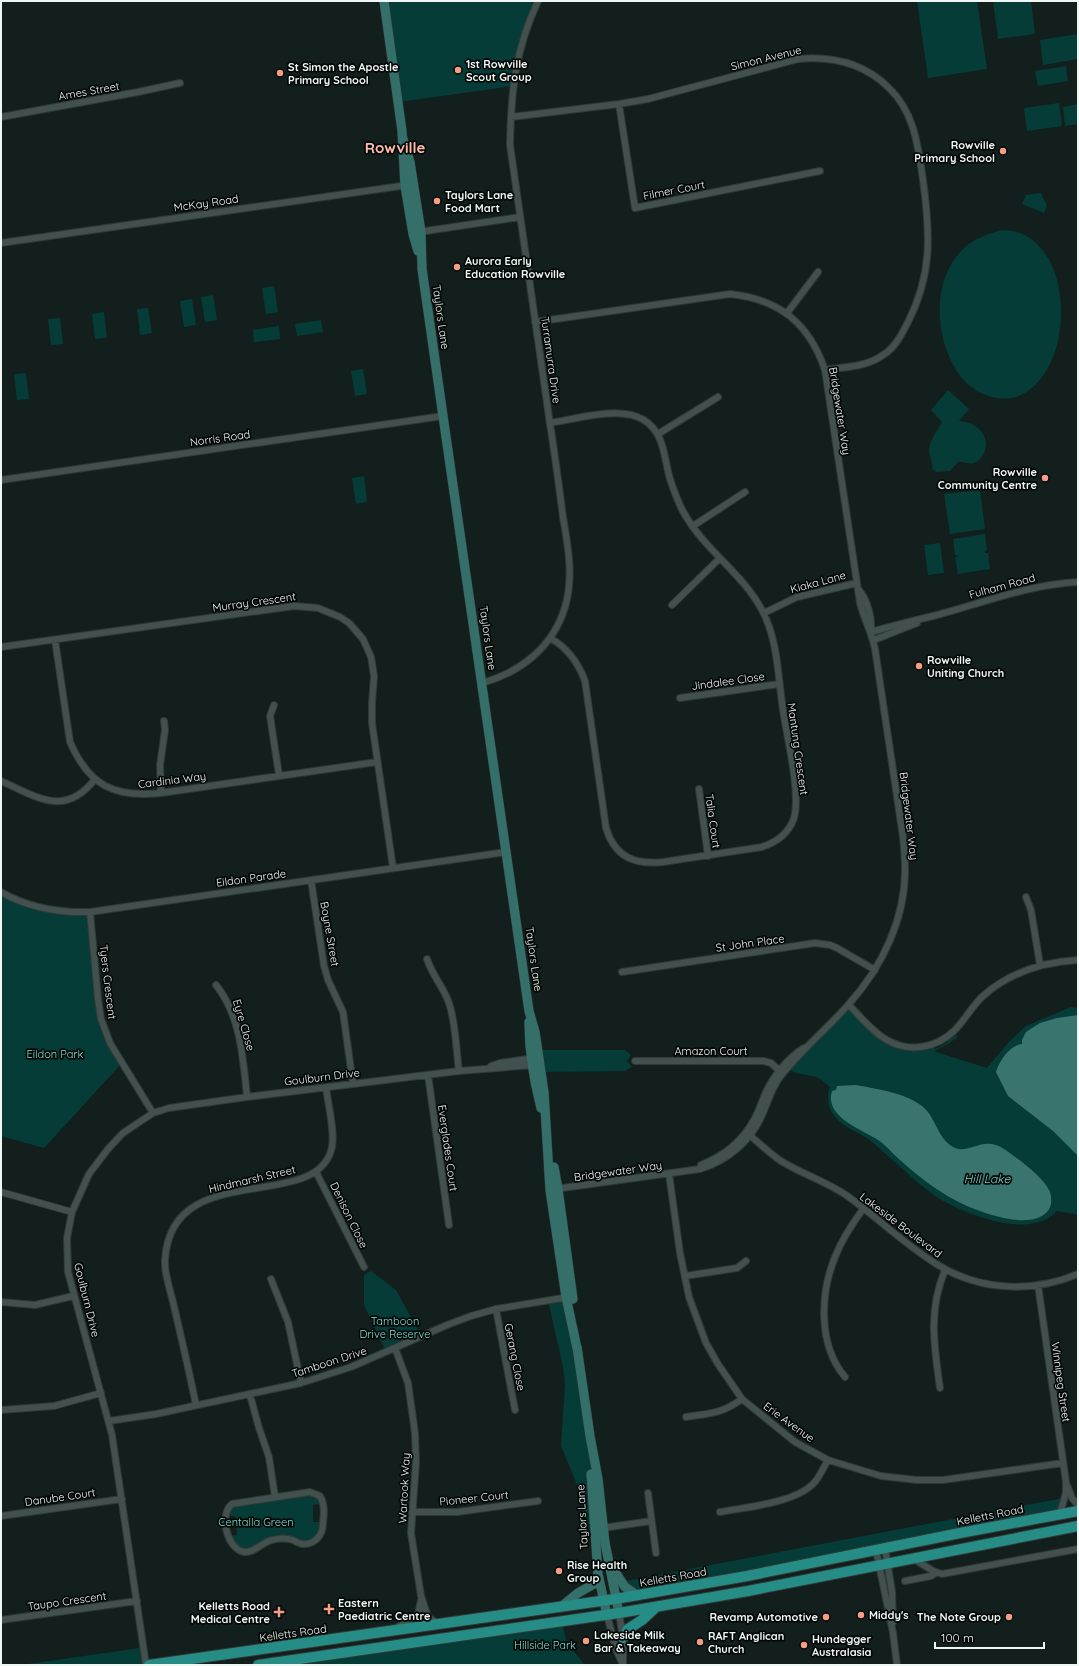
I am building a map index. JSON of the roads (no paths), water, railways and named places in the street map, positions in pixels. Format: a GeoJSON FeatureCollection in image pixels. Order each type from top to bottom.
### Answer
{"type":"FeatureCollection","features":[{"type":"Feature","properties":{"kind":"main road","name":"Taylors Lane"},"geometry":{"type":"LineString","coordinates":[[384,1],[529,1011],[529,1033],[536,1061],[537,1094],[546,1128],[569,1296],[598,1479],[598,1574],[607,1615]]}},
{"type":"Feature","properties":{"kind":"main road","name":"Kelletts Road"},"geometry":{"type":"LineString","coordinates":[[149,1665],[615,1599],[748,1576],[1078,1511]]}},
{"type":"Feature","properties":{"kind":"main road"},"geometry":{"type":"LineString","coordinates":[[258,1665],[619,1614],[748,1591],[1078,1526]]}},
{"type":"Feature","properties":{"kind":"main road","name":"Taylors Lane"},"geometry":{"type":"LineString","coordinates":[[599,1528],[619,1614]]}},
{"type":"Feature","properties":{"kind":"main road"},"geometry":{"type":"LineString","coordinates":[[608,1562],[625,1587],[637,1595]]}},
{"type":"Feature","properties":{"kind":"main road"},"geometry":{"type":"LineString","coordinates":[[562,1606],[578,1593],[594,1584],[598,1574]]}},
{"type":"Feature","properties":{"kind":"main road"},"geometry":{"type":"LineString","coordinates":[[623,1638],[628,1629],[642,1620],[656,1607]]}},
{"type":"Feature","properties":{"kind":"street","name":"Turramurra Drive"},"geometry":{"type":"LineString","coordinates":[[482,683],[505,676],[524,665],[542,648],[550,638],[566,606],[570,579],[570,564],[510,145],[512,86],[530,21],[538,1]]}},
{"type":"Feature","properties":{"kind":"street","name":"Simon Avenue"},"geometry":{"type":"LineString","coordinates":[[511,117],[619,104],[648,98],[798,59],[830,59],[856,65],[869,72],[890,89],[908,113],[917,139],[929,226],[927,263],[915,307],[904,331],[894,346],[883,355],[862,364],[825,370]]}},
{"type":"Feature","properties":{"kind":"street","name":"Ames Street"},"geometry":{"type":"LineString","coordinates":[[1,117],[180,83]]}},
{"type":"Feature","properties":{"kind":"street","name":"Filmer Court"},"geometry":{"type":"LineString","coordinates":[[619,104],[636,208],[820,171]]}},
{"type":"Feature","properties":{"kind":"street","name":"McKay Road"},"geometry":{"type":"LineString","coordinates":[[1,243],[410,185]]}},
{"type":"Feature","properties":{"kind":"street"},"geometry":{"type":"LineString","coordinates":[[417,233],[520,217]]}},
{"type":"Feature","properties":{"kind":"street"},"geometry":{"type":"LineString","coordinates":[[787,313],[818,272]]}},
{"type":"Feature","properties":{"kind":"street","name":"Bridgewater Way"},"geometry":{"type":"LineString","coordinates":[[535,322],[730,294],[757,299],[787,313],[796,321],[812,341],[819,352],[825,370],[857,586],[865,600],[872,621],[871,632],[874,640],[903,837],[905,868],[903,894],[897,920],[888,946],[875,970],[849,1005],[781,1072],[762,1116],[738,1148],[712,1166],[669,1174],[554,1189]]}},
{"type":"Feature","properties":{"kind":"street"},"geometry":{"type":"LineString","coordinates":[[658,434],[718,397]]}},
{"type":"Feature","properties":{"kind":"street","name":"Mantung Crescent"},"geometry":{"type":"LineString","coordinates":[[550,423],[622,413],[636,416],[645,420],[658,434],[673,488],[684,513],[700,537],[745,585],[764,613],[776,657],[796,791],[795,810],[790,827],[777,841],[762,847],[650,864],[629,858],[614,846],[606,828],[585,681],[575,660],[560,644],[550,638]]}},
{"type":"Feature","properties":{"kind":"street","name":"Norris Road"},"geometry":{"type":"LineString","coordinates":[[1,480],[443,416]]}},
{"type":"Feature","properties":{"kind":"street"},"geometry":{"type":"LineString","coordinates":[[693,526],[745,492]]}},
{"type":"Feature","properties":{"kind":"street"},"geometry":{"type":"LineString","coordinates":[[672,605],[719,559]]}},
{"type":"Feature","properties":{"kind":"street","name":"Fulham Road"},"geometry":{"type":"LineString","coordinates":[[871,632],[896,624],[933,616],[1018,591],[1041,586],[1078,582]]}},
{"type":"Feature","properties":{"kind":"street","name":"Kiaka Lane"},"geometry":{"type":"LineString","coordinates":[[764,613],[796,597],[857,586]]}},
{"type":"Feature","properties":{"kind":"street","name":"Murray Crescent"},"geometry":{"type":"LineString","coordinates":[[1,647],[294,606],[318,608],[332,612],[349,623],[363,639],[371,657],[374,676],[372,713],[377,762],[393,868]]}},
{"type":"Feature","properties":{"kind":"street","name":"Fulham Road"},"geometry":{"type":"LineString","coordinates":[[874,640],[933,616]]}},
{"type":"Feature","properties":{"kind":"street","name":"Cardinia Way"},"geometry":{"type":"LineString","coordinates":[[55,640],[70,742],[83,766],[95,779],[113,789],[132,794],[162,793],[278,775],[377,762]]}},
{"type":"Feature","properties":{"kind":"street","name":"Jindalee Close"},"geometry":{"type":"LineString","coordinates":[[680,698],[779,684]]}},
{"type":"Feature","properties":{"kind":"street"},"geometry":{"type":"LineString","coordinates":[[274,705],[270,716],[278,775]]}},
{"type":"Feature","properties":{"kind":"street"},"geometry":{"type":"LineString","coordinates":[[162,793],[160,765],[165,730],[164,721]]}},
{"type":"Feature","properties":{"kind":"street"},"geometry":{"type":"LineString","coordinates":[[1,781],[41,799],[61,801],[68,800],[84,792],[95,779]]}},
{"type":"Feature","properties":{"kind":"street","name":"Talia Court"},"geometry":{"type":"LineString","coordinates":[[698,789],[708,856]]}},
{"type":"Feature","properties":{"kind":"street","name":"Eildon Parade"},"geometry":{"type":"LineString","coordinates":[[1,892],[25,903],[51,910],[90,912],[506,852]]}},
{"type":"Feature","properties":{"kind":"street","name":"Boyne Street"},"geometry":{"type":"LineString","coordinates":[[311,880],[324,966],[328,980],[343,1012],[353,1084]]}},
{"type":"Feature","properties":{"kind":"street"},"geometry":{"type":"LineString","coordinates":[[1026,897],[1031,910],[1040,965]]}},
{"type":"Feature","properties":{"kind":"street","name":"Tyers Crescent"},"geometry":{"type":"LineString","coordinates":[[90,912],[101,1019],[110,1043],[153,1113]]}},
{"type":"Feature","properties":{"kind":"street","name":"St John Place"},"geometry":{"type":"LineString","coordinates":[[622,972],[815,943],[830,945],[837,948],[875,970]]}},
{"type":"Feature","properties":{"kind":"street"},"geometry":{"type":"LineString","coordinates":[[427,959],[431,970],[442,988],[451,1008],[459,1071]]}},
{"type":"Feature","properties":{"kind":"street"},"geometry":{"type":"LineString","coordinates":[[849,1005],[886,1040],[905,1046],[924,1047],[942,1040],[952,1033],[982,997],[995,986],[1014,974],[1040,965],[1078,960]]}},
{"type":"Feature","properties":{"kind":"street","name":"Eyre Close"},"geometry":{"type":"LineString","coordinates":[[216,985],[225,996],[235,1021],[242,1049],[247,1096]]}},
{"type":"Feature","properties":{"kind":"street","name":"Goulburn Drive"},"geometry":{"type":"LineString","coordinates":[[146,1665],[109,1421],[68,1277],[66,1258],[67,1238],[72,1212],[89,1174],[108,1149],[123,1133],[153,1113],[185,1105],[247,1096],[487,1068],[500,1069],[536,1061]]}},
{"type":"Feature","properties":{"kind":"street","name":"Amazon Court"},"geometry":{"type":"LineString","coordinates":[[635,1061],[764,1061],[771,1063],[781,1072]]}},
{"type":"Feature","properties":{"kind":"street","name":"Everglades Court"},"geometry":{"type":"LineString","coordinates":[[428,1075],[449,1225]]}},
{"type":"Feature","properties":{"kind":"street"},"geometry":{"type":"LineString","coordinates":[[316,1172],[324,1165],[332,1148],[333,1138],[326,1087]]}},
{"type":"Feature","properties":{"kind":"street","name":"Lakeside Boulevard"},"geometry":{"type":"LineString","coordinates":[[748,1134],[782,1162],[825,1182],[863,1208],[926,1258],[946,1270],[971,1280],[995,1285],[1020,1287],[1057,1281],[1078,1274]]}},
{"type":"Feature","properties":{"kind":"street","name":"Denison Close"},"geometry":{"type":"LineString","coordinates":[[316,1172],[364,1267]]}},
{"type":"Feature","properties":{"kind":"street","name":"Hindmarsh Street"},"geometry":{"type":"LineString","coordinates":[[196,1405],[165,1262],[169,1236],[173,1227],[186,1212],[203,1201],[292,1181],[316,1172]]}},
{"type":"Feature","properties":{"kind":"street","name":"Erie Avenue"},"geometry":{"type":"LineString","coordinates":[[669,1174],[685,1276],[694,1313],[706,1343],[718,1364],[742,1399],[795,1442],[828,1460],[881,1476],[917,1480],[943,1480],[1063,1463]]}},
{"type":"Feature","properties":{"kind":"street"},"geometry":{"type":"LineString","coordinates":[[1,1192],[72,1212]]}},
{"type":"Feature","properties":{"kind":"street"},"geometry":{"type":"LineString","coordinates":[[845,1377],[836,1367],[826,1338],[824,1312],[826,1290],[837,1251],[863,1208]]}},
{"type":"Feature","properties":{"kind":"street"},"geometry":{"type":"LineString","coordinates":[[685,1276],[737,1268],[746,1261]]}},
{"type":"Feature","properties":{"kind":"street"},"geometry":{"type":"LineString","coordinates":[[940,1388],[933,1325],[936,1296],[946,1270]]}},
{"type":"Feature","properties":{"kind":"street"},"geometry":{"type":"LineString","coordinates":[[272,1279],[288,1322],[301,1383]]}},
{"type":"Feature","properties":{"kind":"street","name":"Winnipeg Street"},"geometry":{"type":"LineString","coordinates":[[1038,1285],[1066,1482],[1066,1492],[1060,1514]]}},
{"type":"Feature","properties":{"kind":"street"},"geometry":{"type":"LineString","coordinates":[[1,1302],[34,1305],[73,1296]]}},
{"type":"Feature","properties":{"kind":"street","name":"Tamboon Drive"},"geometry":{"type":"LineString","coordinates":[[109,1421],[156,1414],[301,1383],[351,1367],[446,1325],[496,1309],[569,1296]]}},
{"type":"Feature","properties":{"kind":"street","name":"Gerang Close"},"geometry":{"type":"LineString","coordinates":[[496,1309],[515,1410]]}},
{"type":"Feature","properties":{"kind":"street","name":"Wartook Way"},"geometry":{"type":"LineString","coordinates":[[395,1348],[408,1383],[415,1433],[416,1462],[411,1533],[421,1596],[428,1617],[439,1624]]}},
{"type":"Feature","properties":{"kind":"street"},"geometry":{"type":"LineString","coordinates":[[1,1410],[54,1406],[101,1393]]}},
{"type":"Feature","properties":{"kind":"street"},"geometry":{"type":"LineString","coordinates":[[250,1394],[259,1428],[269,1457],[275,1497]]}},
{"type":"Feature","properties":{"kind":"street"},"geometry":{"type":"LineString","coordinates":[[686,1417],[717,1412],[728,1408],[742,1399]]}},
{"type":"Feature","properties":{"kind":"street"},"geometry":{"type":"LineString","coordinates":[[720,1512],[797,1496],[812,1485],[818,1478],[828,1460]]}},
{"type":"Feature","properties":{"kind":"street","name":"Winnipeg Street"},"geometry":{"type":"LineString","coordinates":[[1066,1482],[1072,1498],[1078,1505]]}},
{"type":"Feature","properties":{"kind":"street"},"geometry":{"type":"LineString","coordinates":[[310,1492],[320,1496],[324,1505],[323,1529],[316,1540],[308,1543],[281,1539],[270,1540],[252,1551],[245,1552],[232,1545],[228,1536],[225,1515],[228,1507],[236,1502],[275,1497],[310,1492]]}},
{"type":"Feature","properties":{"kind":"street"},"geometry":{"type":"LineString","coordinates":[[648,1492],[656,1553]]}},
{"type":"Feature","properties":{"kind":"street","name":"Danube Court"},"geometry":{"type":"LineString","coordinates":[[1,1516],[122,1499]]}},
{"type":"Feature","properties":{"kind":"street","name":"Pioneer Court"},"geometry":{"type":"LineString","coordinates":[[412,1512],[457,1512],[538,1501]]}},
{"type":"Feature","properties":{"kind":"street"},"geometry":{"type":"LineString","coordinates":[[599,1528],[652,1521]]}},
{"type":"Feature","properties":{"kind":"street"},"geometry":{"type":"LineString","coordinates":[[880,1549],[897,1665]]}},
{"type":"Feature","properties":{"kind":"street"},"geometry":{"type":"LineString","coordinates":[[880,1549],[894,1605],[893,1633]]}},
{"type":"Feature","properties":{"kind":"street"},"geometry":{"type":"LineString","coordinates":[[905,1581],[931,1576],[936,1573],[947,1573],[1078,1549]]}},
{"type":"Feature","properties":{"kind":"street"},"geometry":{"type":"LineString","coordinates":[[913,1558],[936,1573]]}},
{"type":"Feature","properties":{"kind":"street"},"geometry":{"type":"LineString","coordinates":[[392,1631],[418,1615],[421,1596]]}},
{"type":"Feature","properties":{"kind":"street","name":"Taupo Crescent"},"geometry":{"type":"LineString","coordinates":[[1,1620],[137,1601]]}},
{"type":"Feature","properties":{"kind":"street","name":"Taylors Lane"},"geometry":{"type":"LineString","coordinates":[[619,1614],[623,1638],[623,1665]]}},
{"type":"Feature","properties":{"kind":"street","name":"Taylors Lane"},"geometry":{"type":"LineString","coordinates":[[607,1615],[616,1649],[623,1665]]}},
{"type":"Feature","properties":{"kind":"water"},"geometry":{"type":"Polygon","coordinates":[[[1078,1015],[1078,1156],[1053,1131],[1008,1096],[996,1072],[1009,1050],[1022,1044],[1022,1040],[1026,1032],[1040,1023],[1057,1018],[1078,1015]]]}},
{"type":"Feature","properties":{"kind":"water","name":"Hill Lake"},"geometry":{"type":"Polygon","coordinates":[[[856,1085],[895,1093],[922,1106],[928,1112],[942,1137],[955,1148],[966,1149],[984,1144],[990,1144],[997,1145],[1004,1149],[1030,1168],[1047,1186],[1051,1197],[1051,1205],[1049,1210],[1039,1217],[1030,1220],[1008,1219],[985,1213],[967,1206],[932,1186],[915,1173],[881,1142],[854,1127],[833,1108],[831,1100],[832,1091],[836,1090],[837,1086],[856,1085]]]}},
{"type":"Feature","properties":{"kind":"place","name":"1st Rowville Scout Group"},"geometry":{"type":"Point","coordinates":[458,70]}},
{"type":"Feature","properties":{"kind":"place","name":"St Simon the Apostle Primary School"},"geometry":{"type":"Point","coordinates":[280,73]}},
{"type":"Feature","properties":{"kind":"place","name":"Rowville Primary School"},"geometry":{"type":"Point","coordinates":[1003,151]}},
{"type":"Feature","properties":{"kind":"place","name":"Taylors Lane Food Mart"},"geometry":{"type":"Point","coordinates":[437,201]}},
{"type":"Feature","properties":{"kind":"place","name":"Aurora Early Education Rowville"},"geometry":{"type":"Point","coordinates":[457,267]}},
{"type":"Feature","properties":{"kind":"place","name":"Rowville Community Centre"},"geometry":{"type":"Point","coordinates":[1045,478]}},
{"type":"Feature","properties":{"kind":"place","name":"Rowville Uniting Church"},"geometry":{"type":"Point","coordinates":[919,666]}},
{"type":"Feature","properties":{"kind":"place","name":"Rise Health Group"},"geometry":{"type":"Point","coordinates":[559,1571]}},
{"type":"Feature","properties":{"kind":"place","name":"Eastern Paediatric Centre"},"geometry":{"type":"Point","coordinates":[329,1609]}},
{"type":"Feature","properties":{"kind":"place","name":"Kelletts Road Medical Centre"},"geometry":{"type":"Point","coordinates":[279,1612]}},
{"type":"Feature","properties":{"kind":"place","name":"Middy's"},"geometry":{"type":"Point","coordinates":[861,1615]}},
{"type":"Feature","properties":{"kind":"place","name":"Revamp Automotive"},"geometry":{"type":"Point","coordinates":[826,1617]}},
{"type":"Feature","properties":{"kind":"place","name":"The Note Group"},"geometry":{"type":"Point","coordinates":[1009,1617]}},
{"type":"Feature","properties":{"kind":"place","name":"Lakeside Milk Bar & Takeaway"},"geometry":{"type":"Point","coordinates":[586,1641]}},
{"type":"Feature","properties":{"kind":"place","name":"RAFT Anglican Church"},"geometry":{"type":"Point","coordinates":[700,1642]}},
{"type":"Feature","properties":{"kind":"place","name":"Hundegger Australasia"},"geometry":{"type":"Point","coordinates":[804,1645]}},
{"type":"Feature","properties":{"kind":"district","name":"Rowville"},"geometry":{"type":"Point","coordinates":[395,147]}},
{"type":"Feature","properties":{"kind":"park label","name":"Eildon Park"},"geometry":{"type":"Point","coordinates":[55,1054]}},
{"type":"Feature","properties":{"kind":"park label","name":"Tamboon Drive Reserve"},"geometry":{"type":"Point","coordinates":[395,1327]}},
{"type":"Feature","properties":{"kind":"park label","name":"Centalla Green"},"geometry":{"type":"Point","coordinates":[256,1522]}},
{"type":"Feature","properties":{"kind":"park label","name":"Hillside Park"},"geometry":{"type":"Point","coordinates":[545,1645]}}]}
